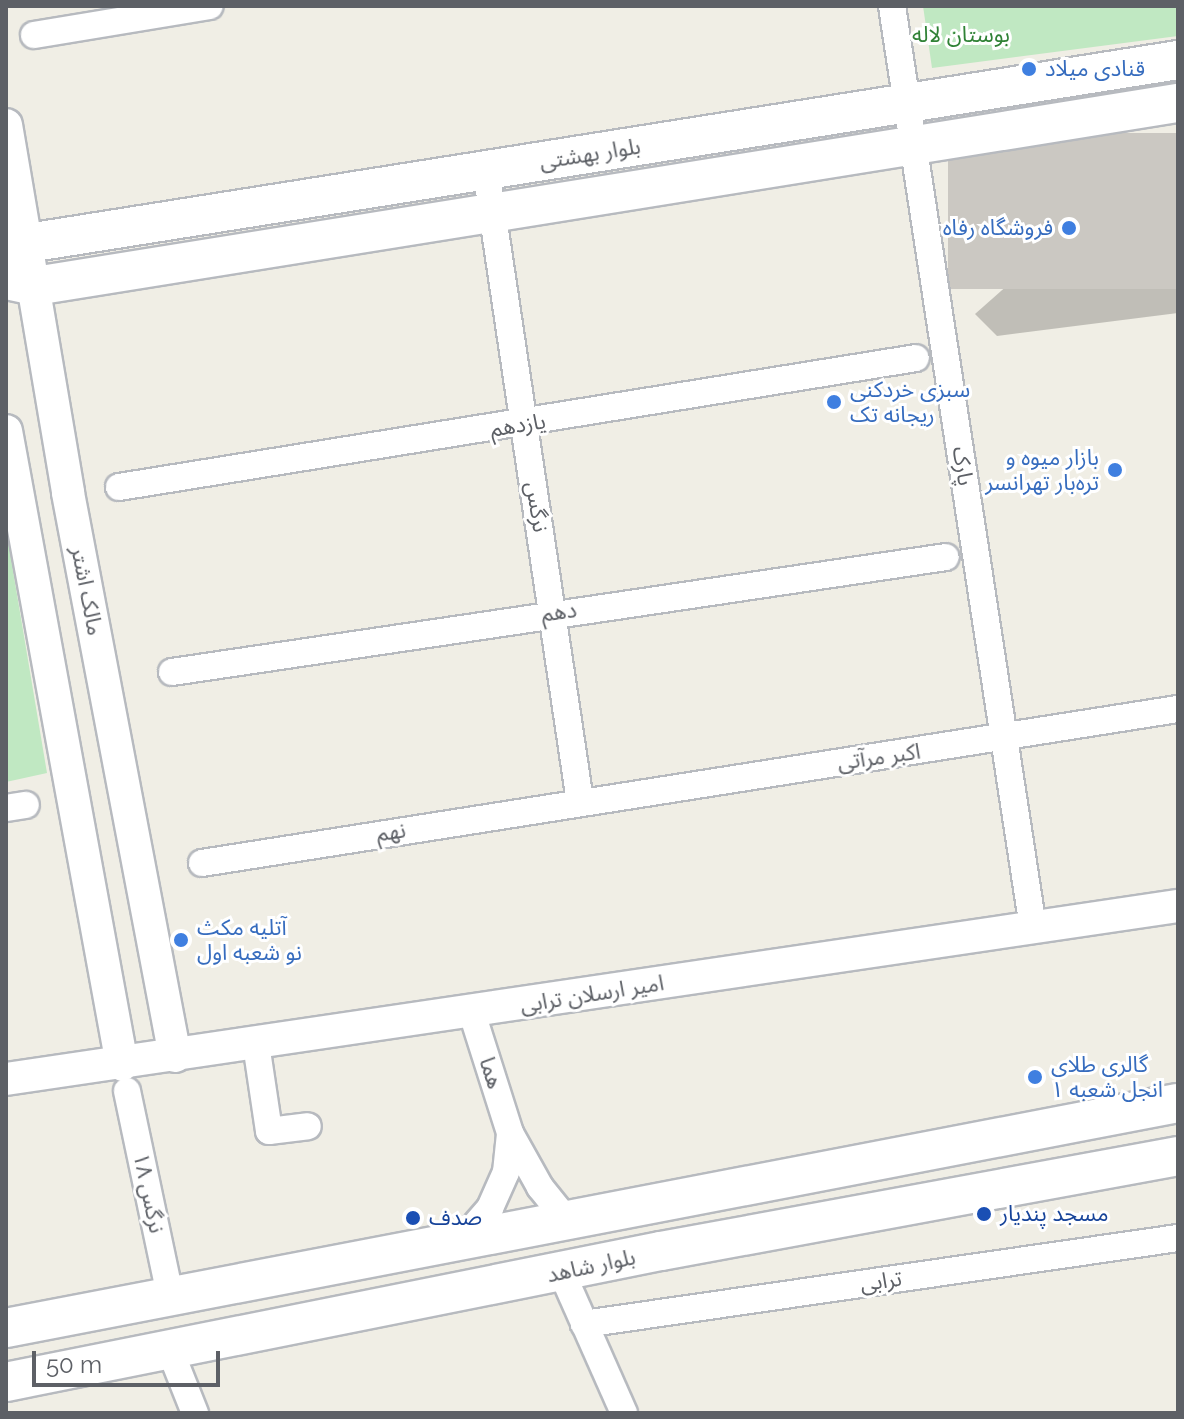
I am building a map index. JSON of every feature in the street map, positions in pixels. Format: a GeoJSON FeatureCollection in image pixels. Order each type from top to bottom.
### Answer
{"type":"FeatureCollection","features":[{"type":"Feature","properties":{"kind":"main road","name":"بلوار بهشتی"},"geometry":{"type":"LineString","coordinates":[[17,250],[486,170],[1178,60]]}},
{"type":"Feature","properties":{"kind":"main road","name":"بلوار بهشتی"},"geometry":{"type":"LineString","coordinates":[[21,283],[492,213],[1178,103]]}},
{"type":"Feature","properties":{"kind":"main road"},"geometry":{"type":"LineString","coordinates":[[6,1328],[565,1218],[1178,1103]]}},
{"type":"Feature","properties":{"kind":"main road","name":"بلوار شاهد"},"geometry":{"type":"LineString","coordinates":[[6,1382],[1178,1156]]}},
{"type":"Feature","properties":{"kind":"street"},"geometry":{"type":"LineString","coordinates":[[34,35],[210,6]]}},
{"type":"Feature","properties":{"kind":"street","name":"پارک"},"geometry":{"type":"LineString","coordinates":[[892,6],[1033,927]]}},
{"type":"Feature","properties":{"kind":"street","name":"مالک اشتر"},"geometry":{"type":"LineString","coordinates":[[6,125],[21,283],[68,493],[175,1056]]}},
{"type":"Feature","properties":{"kind":"street","name":"نرگس"},"geometry":{"type":"LineString","coordinates":[[486,170],[580,801]]}},
{"type":"Feature","properties":{"kind":"street","name":"یازدهم"},"geometry":{"type":"LineString","coordinates":[[119,487],[524,424],[916,358]]}},
{"type":"Feature","properties":{"kind":"street"},"geometry":{"type":"LineString","coordinates":[[6,431],[124,1077]]}},
{"type":"Feature","properties":{"kind":"street","name":"دهم"},"geometry":{"type":"LineString","coordinates":[[172,672],[552,613],[946,557]]}},
{"type":"Feature","properties":{"kind":"street","name":"اکبر مرآتی"},"geometry":{"type":"LineString","coordinates":[[580,801],[1178,709]]}},
{"type":"Feature","properties":{"kind":"street","name":"نهم"},"geometry":{"type":"LineString","coordinates":[[202,863],[580,801]]}},
{"type":"Feature","properties":{"kind":"street","name":"امیر ارسلان ترابی"},"geometry":{"type":"LineString","coordinates":[[6,1079],[124,1077],[175,1056],[1178,906]]}},
{"type":"Feature","properties":{"kind":"street","name":"هما"},"geometry":{"type":"LineString","coordinates":[[472,1013],[510,1133]]}},
{"type":"Feature","properties":{"kind":"street"},"geometry":{"type":"LineString","coordinates":[[256,1044],[269,1131],[308,1126]]}},
{"type":"Feature","properties":{"kind":"street","name":"نرگس ۱۸"},"geometry":{"type":"LineString","coordinates":[[124,1077],[170,1295]]}},
{"type":"Feature","properties":{"kind":"street"},"geometry":{"type":"LineString","coordinates":[[510,1133],[540,1187],[565,1218]]}},
{"type":"Feature","properties":{"kind":"street"},"geometry":{"type":"LineString","coordinates":[[464,1238],[490,1208],[506,1172],[510,1133]]}},
{"type":"Feature","properties":{"kind":"street","name":"ترابی"},"geometry":{"type":"LineString","coordinates":[[584,1324],[1178,1238]]}},
{"type":"Feature","properties":{"kind":"street"},"geometry":{"type":"LineString","coordinates":[[562,1273],[624,1413]]}},
{"type":"Feature","properties":{"kind":"street"},"geometry":{"type":"LineString","coordinates":[[170,1350],[195,1413]]}},
{"type":"Feature","properties":{"kind":"green space","name":"بوستان لاله"},"geometry":{"type":"Polygon","coordinates":[[[923,6],[1178,6],[1178,36],[932,68],[923,6]]]}},
{"type":"Feature","properties":{"kind":"green space"},"geometry":{"type":"Polygon","coordinates":[[[6,529],[47,773],[6,782],[6,529]]]}},
{"type":"Feature","properties":{"kind":"building","name":"فروشگاه رفاه"},"geometry":{"type":"Polygon","coordinates":[[[948,133],[1178,133],[1178,289],[948,289],[948,133]]]}},
{"type":"Feature","properties":{"kind":"place","name":"قنادی میلاد"},"geometry":{"type":"Point","coordinates":[1029,69]}},
{"type":"Feature","properties":{"kind":"place","name":"فروشگاه رفاه"},"geometry":{"type":"Point","coordinates":[1069,228]}},
{"type":"Feature","properties":{"kind":"place","name":"سبزی خردکنی ریجانه تک"},"geometry":{"type":"Point","coordinates":[834,402]}},
{"type":"Feature","properties":{"kind":"place","name":"بازار میوه و تره‌بار تهرانسر"},"geometry":{"type":"Point","coordinates":[1115,470]}},
{"type":"Feature","properties":{"kind":"place","name":"آتلیه مکث نو شعبه اول"},"geometry":{"type":"Point","coordinates":[181,940]}},
{"type":"Feature","properties":{"kind":"place","name":"گالری طلای انجل شعبه ۱"},"geometry":{"type":"Point","coordinates":[1035,1077]}},
{"type":"Feature","properties":{"kind":"place","name":"مسجد پندیار"},"geometry":{"type":"Point","coordinates":[984,1214]}},
{"type":"Feature","properties":{"kind":"place","name":"صدف"},"geometry":{"type":"Point","coordinates":[413,1218]}}]}
